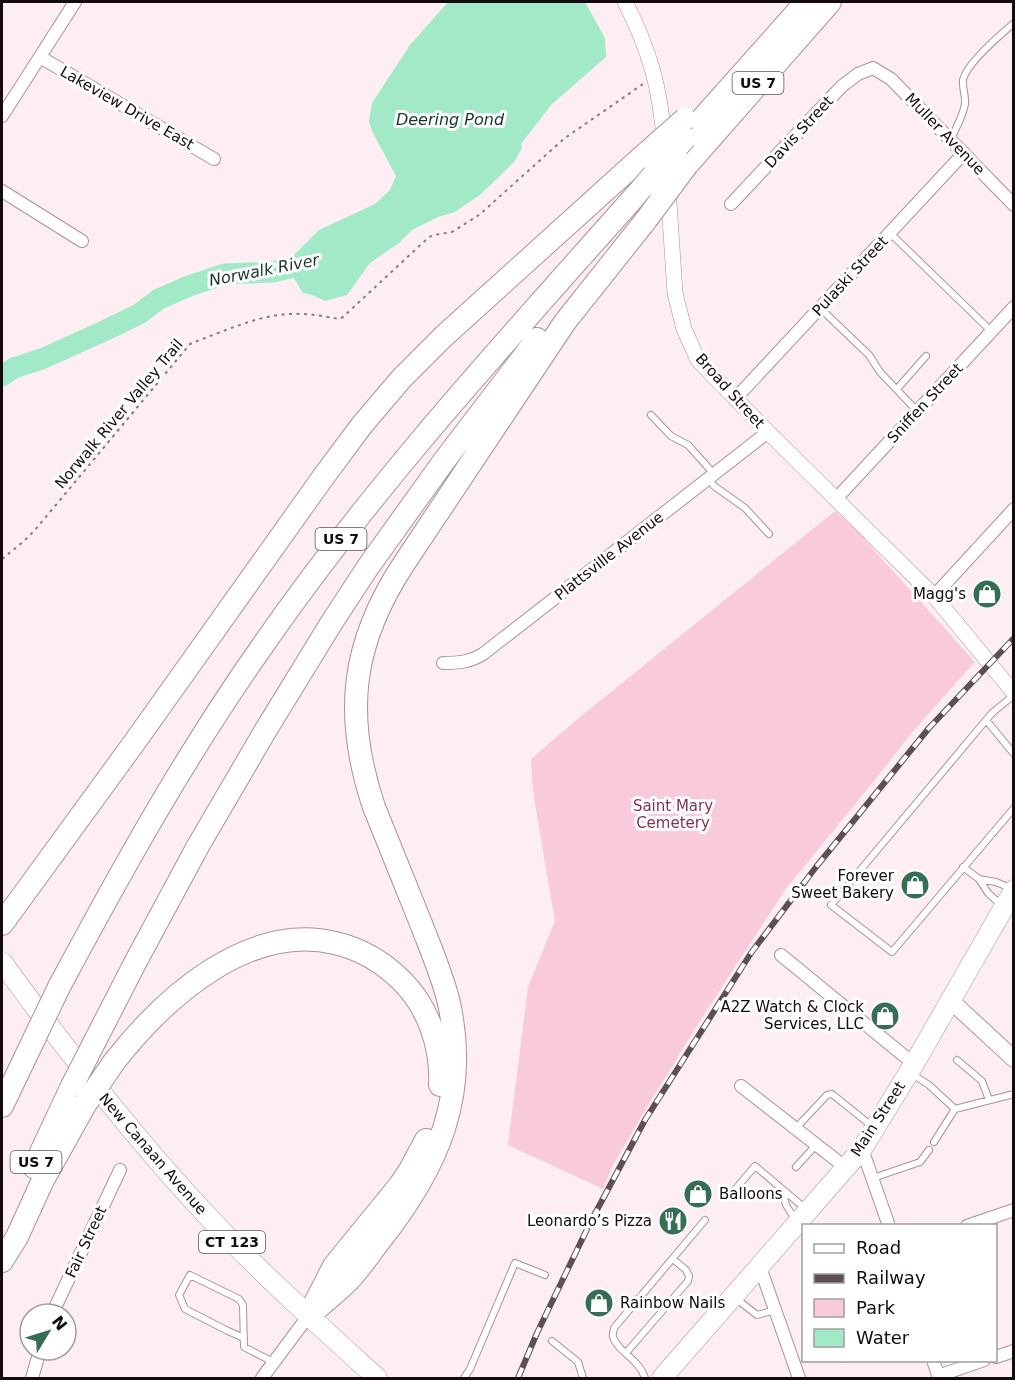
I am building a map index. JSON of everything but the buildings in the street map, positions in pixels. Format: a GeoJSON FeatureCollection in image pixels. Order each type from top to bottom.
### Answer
{"type":"FeatureCollection","features":[{"type":"Feature","properties":{"kind":"highway"},"geometry":{"type":"LineString","coordinates":[[2,924],[368,418],[408,372],[444,336],[642,157],[685,129],[720,83],[794,2]]}},
{"type":"Feature","properties":{"kind":"highway","name":"US 7"},"geometry":{"type":"LineString","coordinates":[[2,1106],[58,987],[120,875],[195,747],[286,613],[364,509],[644,186],[685,129],[806,2]]}},
{"type":"Feature","properties":{"kind":"highway","name":"US 7"},"geometry":{"type":"LineString","coordinates":[[2,1239],[24,1188],[79,1095],[96,1039],[167,902],[264,733],[332,622],[483,409],[564,305],[646,216],[687,165],[830,2]]}},
{"type":"Feature","properties":{"kind":"highway"},"geometry":{"type":"LineString","coordinates":[[309,1316],[350,1279],[411,1199],[441,1141],[453,1086],[454,1049],[448,997],[436,961],[374,807],[359,750],[356,732],[356,694],[365,642],[384,596],[405,562],[565,322],[646,216]]}},
{"type":"Feature","properties":{"kind":"highway"},"geometry":{"type":"LineString","coordinates":[[2,1261],[42,1182],[79,1095],[114,1062],[155,1016],[189,986],[229,960],[272,944],[290,940],[326,941],[344,945],[377,960],[393,972],[415,996],[423,1009],[436,1043],[440,1076],[439,1096],[431,1128],[418,1156],[400,1185],[334,1266],[309,1316]]}},
{"type":"Feature","properties":{"kind":"main road","name":"Main Street"},"geometry":{"type":"LineString","coordinates":[[662,1378],[862,1149],[1014,889]]}},
{"type":"Feature","properties":{"kind":"main road","name":"New Canaan Avenue"},"geometry":{"type":"LineString","coordinates":[[2,962],[68,1053],[156,1159],[238,1248],[377,1378]]}},
{"type":"Feature","properties":{"kind":"main road"},"geometry":{"type":"LineString","coordinates":[[950,1000],[1014,1059]]}},
{"type":"Feature","properties":{"kind":"street"},"geometry":{"type":"LineString","coordinates":[[2,116],[75,2]]}},
{"type":"Feature","properties":{"kind":"street","name":"Broad Street"},"geometry":{"type":"LineString","coordinates":[[625,2],[642,38],[655,75],[663,120],[675,293],[684,329],[698,360],[934,596],[1012,687]]}},
{"type":"Feature","properties":{"kind":"street","name":"Lakeview Drive East"},"geometry":{"type":"LineString","coordinates":[[40,57],[214,159]]}},
{"type":"Feature","properties":{"kind":"street","name":"Muller Avenue"},"geometry":{"type":"LineString","coordinates":[[873,68],[891,79],[1014,205]]}},
{"type":"Feature","properties":{"kind":"street","name":"Davis Street"},"geometry":{"type":"LineString","coordinates":[[731,204],[842,86],[858,74],[873,68]]}},
{"type":"Feature","properties":{"kind":"street","name":"Pulaski Street"},"geometry":{"type":"LineString","coordinates":[[735,399],[964,153]]}},
{"type":"Feature","properties":{"kind":"street"},"geometry":{"type":"LineString","coordinates":[[2,191],[82,241]]}},
{"type":"Feature","properties":{"kind":"street","name":"Sniffen Street"},"geometry":{"type":"LineString","coordinates":[[836,499],[1014,307]]}},
{"type":"Feature","properties":{"kind":"street","name":"Plattsville Avenue"},"geometry":{"type":"LineString","coordinates":[[443,663],[474,660],[483,654],[768,432]]}},
{"type":"Feature","properties":{"kind":"street"},"geometry":{"type":"LineString","coordinates":[[934,596],[1014,509]]}},
{"type":"Feature","properties":{"kind":"street"},"geometry":{"type":"LineString","coordinates":[[782,955],[911,1068]]}},
{"type":"Feature","properties":{"kind":"street"},"geometry":{"type":"LineString","coordinates":[[741,1086],[845,1167]]}},
{"type":"Feature","properties":{"kind":"street"},"geometry":{"type":"LineString","coordinates":[[862,1149],[888,1224]]}},
{"type":"Feature","properties":{"kind":"street","name":"Fair Street"},"geometry":{"type":"LineString","coordinates":[[58,1302],[120,1170]]}},
{"type":"Feature","properties":{"kind":"street"},"geometry":{"type":"LineString","coordinates":[[973,1224],[1014,1209]]}},
{"type":"Feature","properties":{"kind":"street"},"geometry":{"type":"LineString","coordinates":[[760,1267],[799,1378]]}},
{"type":"Feature","properties":{"kind":"street"},"geometry":{"type":"LineString","coordinates":[[262,1378],[309,1316]]}},
{"type":"Feature","properties":{"kind":"street"},"geometry":{"type":"LineString","coordinates":[[997,1357],[1014,1351]]}},
{"type":"Feature","properties":{"kind":"street"},"geometry":{"type":"LineString","coordinates":[[32,1378],[37,1362]]}},
{"type":"Feature","properties":{"kind":"street"},"geometry":{"type":"LineString","coordinates":[[934,1362],[938,1377],[979,1362]]}},
{"type":"Feature","properties":{"kind":"lane"},"geometry":{"type":"LineString","coordinates":[[951,140],[965,103],[963,81],[966,74],[974,62],[1014,23]]}},
{"type":"Feature","properties":{"kind":"lane"},"geometry":{"type":"LineString","coordinates":[[890,233],[991,331]]}},
{"type":"Feature","properties":{"kind":"lane"},"geometry":{"type":"LineString","coordinates":[[820,308],[869,355],[880,372],[917,411]]}},
{"type":"Feature","properties":{"kind":"lane"},"geometry":{"type":"LineString","coordinates":[[897,389],[926,356]]}},
{"type":"Feature","properties":{"kind":"lane"},"geometry":{"type":"LineString","coordinates":[[651,415],[671,436],[688,445],[711,476],[714,486],[745,508],[769,534]]}},
{"type":"Feature","properties":{"kind":"lane"},"geometry":{"type":"LineString","coordinates":[[1012,687],[1000,705],[831,905],[892,952],[1014,808]]}},
{"type":"Feature","properties":{"kind":"lane"},"geometry":{"type":"LineString","coordinates":[[986,720],[1014,754]]}},
{"type":"Feature","properties":{"kind":"lane"},"geometry":{"type":"LineString","coordinates":[[963,867],[979,879],[988,893],[1003,907]]}},
{"type":"Feature","properties":{"kind":"lane"},"geometry":{"type":"LineString","coordinates":[[979,879],[1014,889]]}},
{"type":"Feature","properties":{"kind":"lane"},"geometry":{"type":"LineString","coordinates":[[957,1060],[982,1082],[989,1100]]}},
{"type":"Feature","properties":{"kind":"lane"},"geometry":{"type":"LineString","coordinates":[[911,1068],[956,1109]]}},
{"type":"Feature","properties":{"kind":"lane"},"geometry":{"type":"LineString","coordinates":[[795,1129],[827,1095],[832,1094],[875,1128]]}},
{"type":"Feature","properties":{"kind":"lane"},"geometry":{"type":"LineString","coordinates":[[934,1142],[956,1109],[1014,1094]]}},
{"type":"Feature","properties":{"kind":"lane"},"geometry":{"type":"LineString","coordinates":[[796,1167],[816,1145]]}},
{"type":"Feature","properties":{"kind":"lane"},"geometry":{"type":"LineString","coordinates":[[873,1178],[920,1162],[928,1150]]}},
{"type":"Feature","properties":{"kind":"lane"},"geometry":{"type":"LineString","coordinates":[[733,1192],[755,1166],[782,1189],[803,1217]]}},
{"type":"Feature","properties":{"kind":"lane"},"geometry":{"type":"LineString","coordinates":[[782,1189],[786,1205],[803,1217]]}},
{"type":"Feature","properties":{"kind":"lane"},"geometry":{"type":"LineString","coordinates":[[645,1378],[637,1363],[616,1343],[612,1335],[614,1328],[705,1220]]}},
{"type":"Feature","properties":{"kind":"lane"},"geometry":{"type":"LineString","coordinates":[[626,1353],[688,1281],[689,1276],[686,1270],[673,1259]]}},
{"type":"Feature","properties":{"kind":"lane"},"geometry":{"type":"LineString","coordinates":[[464,1378],[470,1369],[515,1263],[545,1275]]}},
{"type":"Feature","properties":{"kind":"lane"},"geometry":{"type":"LineString","coordinates":[[244,1338],[185,1309],[180,1295],[190,1275],[239,1299],[243,1305],[244,1338],[244,1347],[273,1362]]}},
{"type":"Feature","properties":{"kind":"lane"},"geometry":{"type":"LineString","coordinates":[[734,1297],[757,1316],[776,1310]]}},
{"type":"Feature","properties":{"kind":"lane"},"geometry":{"type":"LineString","coordinates":[[552,1341],[578,1362],[583,1378]]}},
{"type":"Feature","properties":{"kind":"path","name":"Norwalk River Valley Trail"},"geometry":{"type":"LineString","coordinates":[[2,559],[35,530],[190,344],[257,319],[295,314],[339,319],[343,317],[429,237],[434,234],[452,232],[479,215],[565,138],[655,75]]}},
{"type":"Feature","properties":{"kind":"green space","name":"Saint Mary Cemetery"},"geometry":{"type":"Polygon","coordinates":[[[835,511],[857,531],[975,662],[914,730],[785,890],[647,1107],[612,1167],[603,1189],[508,1145],[528,987],[555,921],[536,810],[531,759],[835,511]]]}},
{"type":"Feature","properties":{"kind":"water","name":"Deering Pond"},"geometry":{"type":"Polygon","coordinates":[[[448,2],[585,2],[605,38],[606,57],[552,104],[521,144],[522,148],[514,162],[481,194],[455,212],[438,217],[412,230],[399,243],[370,263],[347,295],[325,301],[303,293],[293,277],[273,272],[275,263],[290,259],[319,230],[375,204],[390,190],[396,176],[369,122],[372,103],[410,45],[448,2]]]}},
{"type":"Feature","properties":{"kind":"waterway","name":"Norwalk River"},"geometry":{"type":"LineString","coordinates":[[2,376],[14,368],[44,358],[104,331],[139,314],[159,299],[189,286],[225,274],[273,272],[301,265]]}},
{"type":"Feature","properties":{"kind":"railway"},"geometry":{"type":"LineString","coordinates":[[518,1378],[590,1223],[645,1120],[751,953],[816,867],[929,728],[1014,638]]}},
{"type":"Feature","properties":{"kind":"place","name":"Magg's"},"geometry":{"type":"Point","coordinates":[987,594]}},
{"type":"Feature","properties":{"kind":"place","name":"Forever Sweet Bakery"},"geometry":{"type":"Point","coordinates":[915,885]}},
{"type":"Feature","properties":{"kind":"place","name":"A2Z Watch & Clock Services, LLC"},"geometry":{"type":"Point","coordinates":[885,1016]}},
{"type":"Feature","properties":{"kind":"place","name":"Balloons"},"geometry":{"type":"Point","coordinates":[698,1194]}},
{"type":"Feature","properties":{"kind":"place","name":"Leonardo’s Pizza"},"geometry":{"type":"Point","coordinates":[673,1221]}},
{"type":"Feature","properties":{"kind":"place","name":"Rainbow Nails"},"geometry":{"type":"Point","coordinates":[599,1303]}}]}
